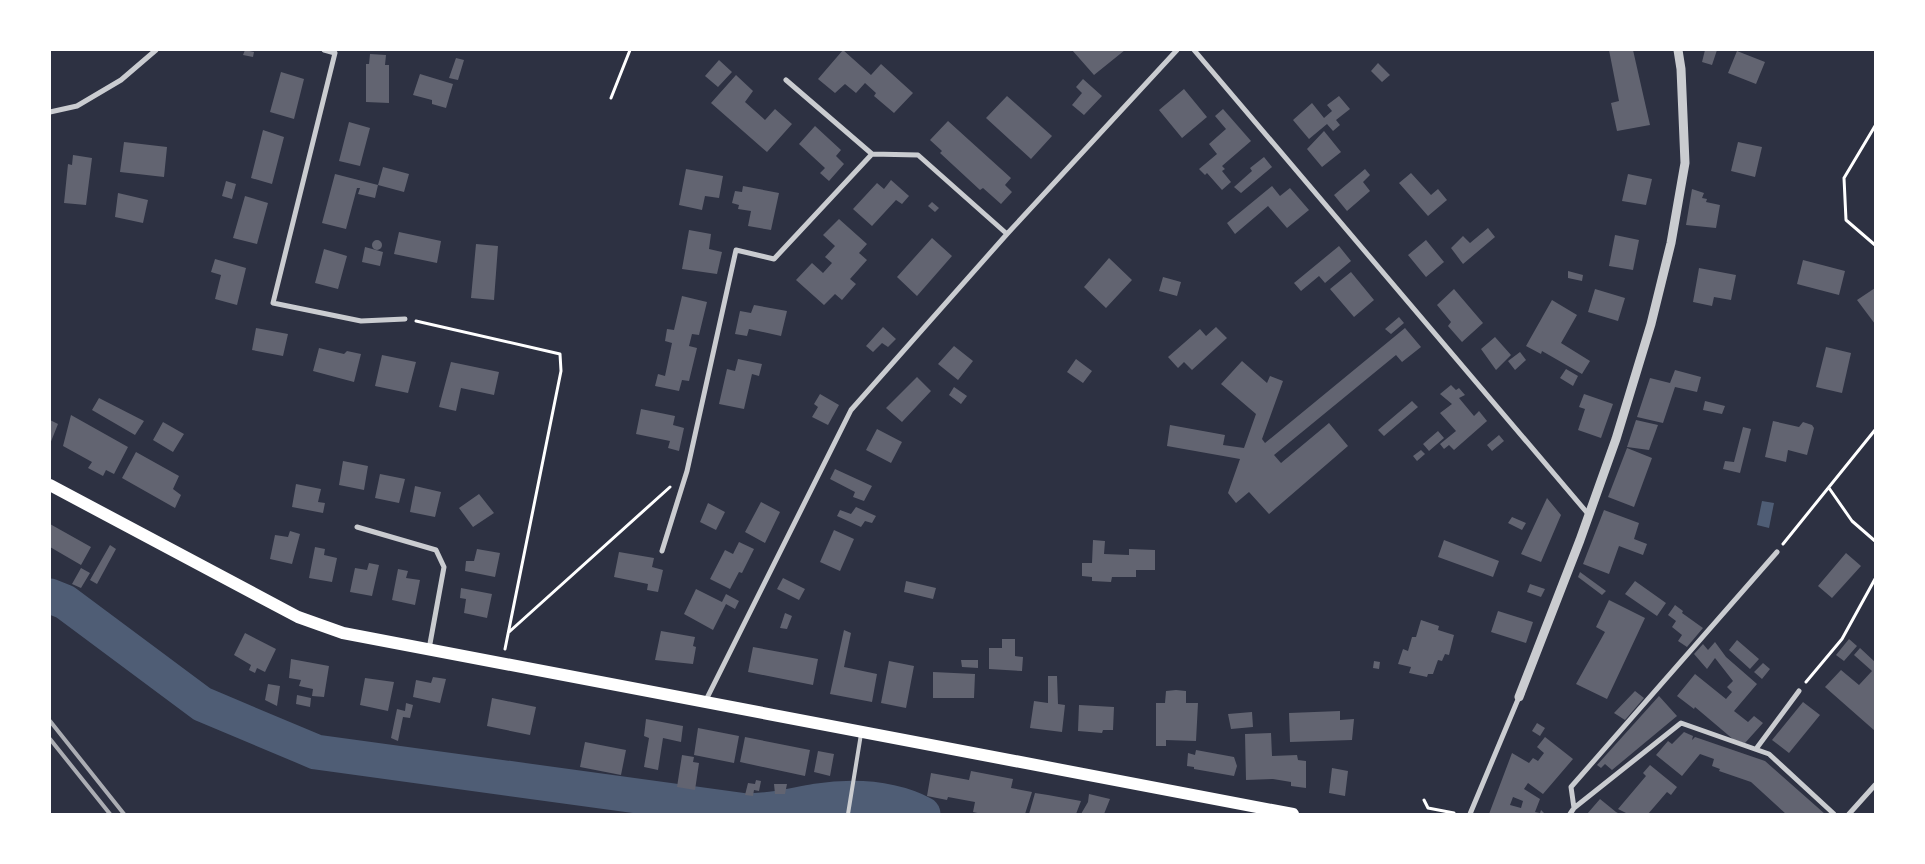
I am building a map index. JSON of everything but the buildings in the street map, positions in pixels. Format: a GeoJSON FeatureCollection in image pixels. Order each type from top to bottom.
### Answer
{"type":"FeatureCollection","features":[{"type":"Feature","properties":{"kind":"main road"},"geometry":{"type":"LineString","coordinates":[[50,485],[313,624],[343,633],[1237,805],[1293,814]]}},
{"type":"Feature","properties":{"kind":"street"},"geometry":{"type":"LineString","coordinates":[[50,112],[76,106],[121,80],[156,50]]}},
{"type":"Feature","properties":{"kind":"street"},"geometry":{"type":"LineString","coordinates":[[324,50],[335,53],[274,303],[362,321],[405,319]]}},
{"type":"Feature","properties":{"kind":"street"},"geometry":{"type":"LineString","coordinates":[[705,702],[851,410],[1007,234],[1177,50]]}},
{"type":"Feature","properties":{"kind":"street"},"geometry":{"type":"LineString","coordinates":[[1194,50],[1589,515]]}},
{"type":"Feature","properties":{"kind":"street"},"geometry":{"type":"LineString","coordinates":[[1470,814],[1519,697],[1589,515],[1616,439],[1648,333],[1671,243],[1685,163],[1681,69],[1678,50]]}},
{"type":"Feature","properties":{"kind":"street"},"geometry":{"type":"LineString","coordinates":[[786,80],[872,154],[918,154],[1007,234]]}},
{"type":"Feature","properties":{"kind":"street"},"geometry":{"type":"LineString","coordinates":[[662,551],[687,471],[736,250],[774,259],[872,154]]}},
{"type":"Feature","properties":{"kind":"street"},"geometry":{"type":"LineString","coordinates":[[357,527],[436,550],[444,567],[429,651]]}},
{"type":"Feature","properties":{"kind":"street"},"geometry":{"type":"LineString","coordinates":[[1574,808],[1571,787],[1777,552]]}},
{"type":"Feature","properties":{"kind":"street"},"geometry":{"type":"LineString","coordinates":[[1756,749],[1798,691]]}},
{"type":"Feature","properties":{"kind":"street"},"geometry":{"type":"LineString","coordinates":[[1570,814],[1574,808],[1681,723],[1769,754],[1834,814]]}},
{"type":"Feature","properties":{"kind":"street"},"geometry":{"type":"LineString","coordinates":[[1849,814],[1875,785]]}},
{"type":"Feature","properties":{"kind":"lane"},"geometry":{"type":"LineString","coordinates":[[848,814],[861,732]]}},
{"type":"Feature","properties":{"kind":"path"},"geometry":{"type":"LineString","coordinates":[[611,98],[630,50]]}},
{"type":"Feature","properties":{"kind":"path"},"geometry":{"type":"LineString","coordinates":[[1875,126],[1844,178],[1846,220],[1875,245]]}},
{"type":"Feature","properties":{"kind":"path"},"geometry":{"type":"LineString","coordinates":[[405,319],[560,354],[561,371],[502,664]]}},
{"type":"Feature","properties":{"kind":"path"},"geometry":{"type":"LineString","coordinates":[[1777,552],[1875,430]]}},
{"type":"Feature","properties":{"kind":"path"},"geometry":{"type":"LineString","coordinates":[[509,632],[687,471]]}},
{"type":"Feature","properties":{"kind":"path"},"geometry":{"type":"LineString","coordinates":[[1829,488],[1852,522],[1875,541]]}},
{"type":"Feature","properties":{"kind":"path"},"geometry":{"type":"LineString","coordinates":[[1798,691],[1842,639],[1875,580]]}},
{"type":"Feature","properties":{"kind":"path"},"geometry":{"type":"LineString","coordinates":[[1424,800],[1428,808],[1454,813]]}},
{"type":"Feature","properties":{"kind":"water"},"geometry":{"type":"Polygon","coordinates":[[[1762,501],[1774,503],[1769,528],[1757,525],[1762,501]]]}},
{"type":"Feature","properties":{"kind":"waterway"},"geometry":{"type":"LineString","coordinates":[[50,596],[65,602],[202,704],[316,752],[747,811],[774,809],[830,799],[857,798],[897,804],[923,814]]}},
{"type":"Feature","properties":{"kind":"railway"},"geometry":{"type":"LineString","coordinates":[[50,721],[124,814]]}},
{"type":"Feature","properties":{"kind":"railway"},"geometry":{"type":"LineString","coordinates":[[50,739],[110,814]]}}]}
